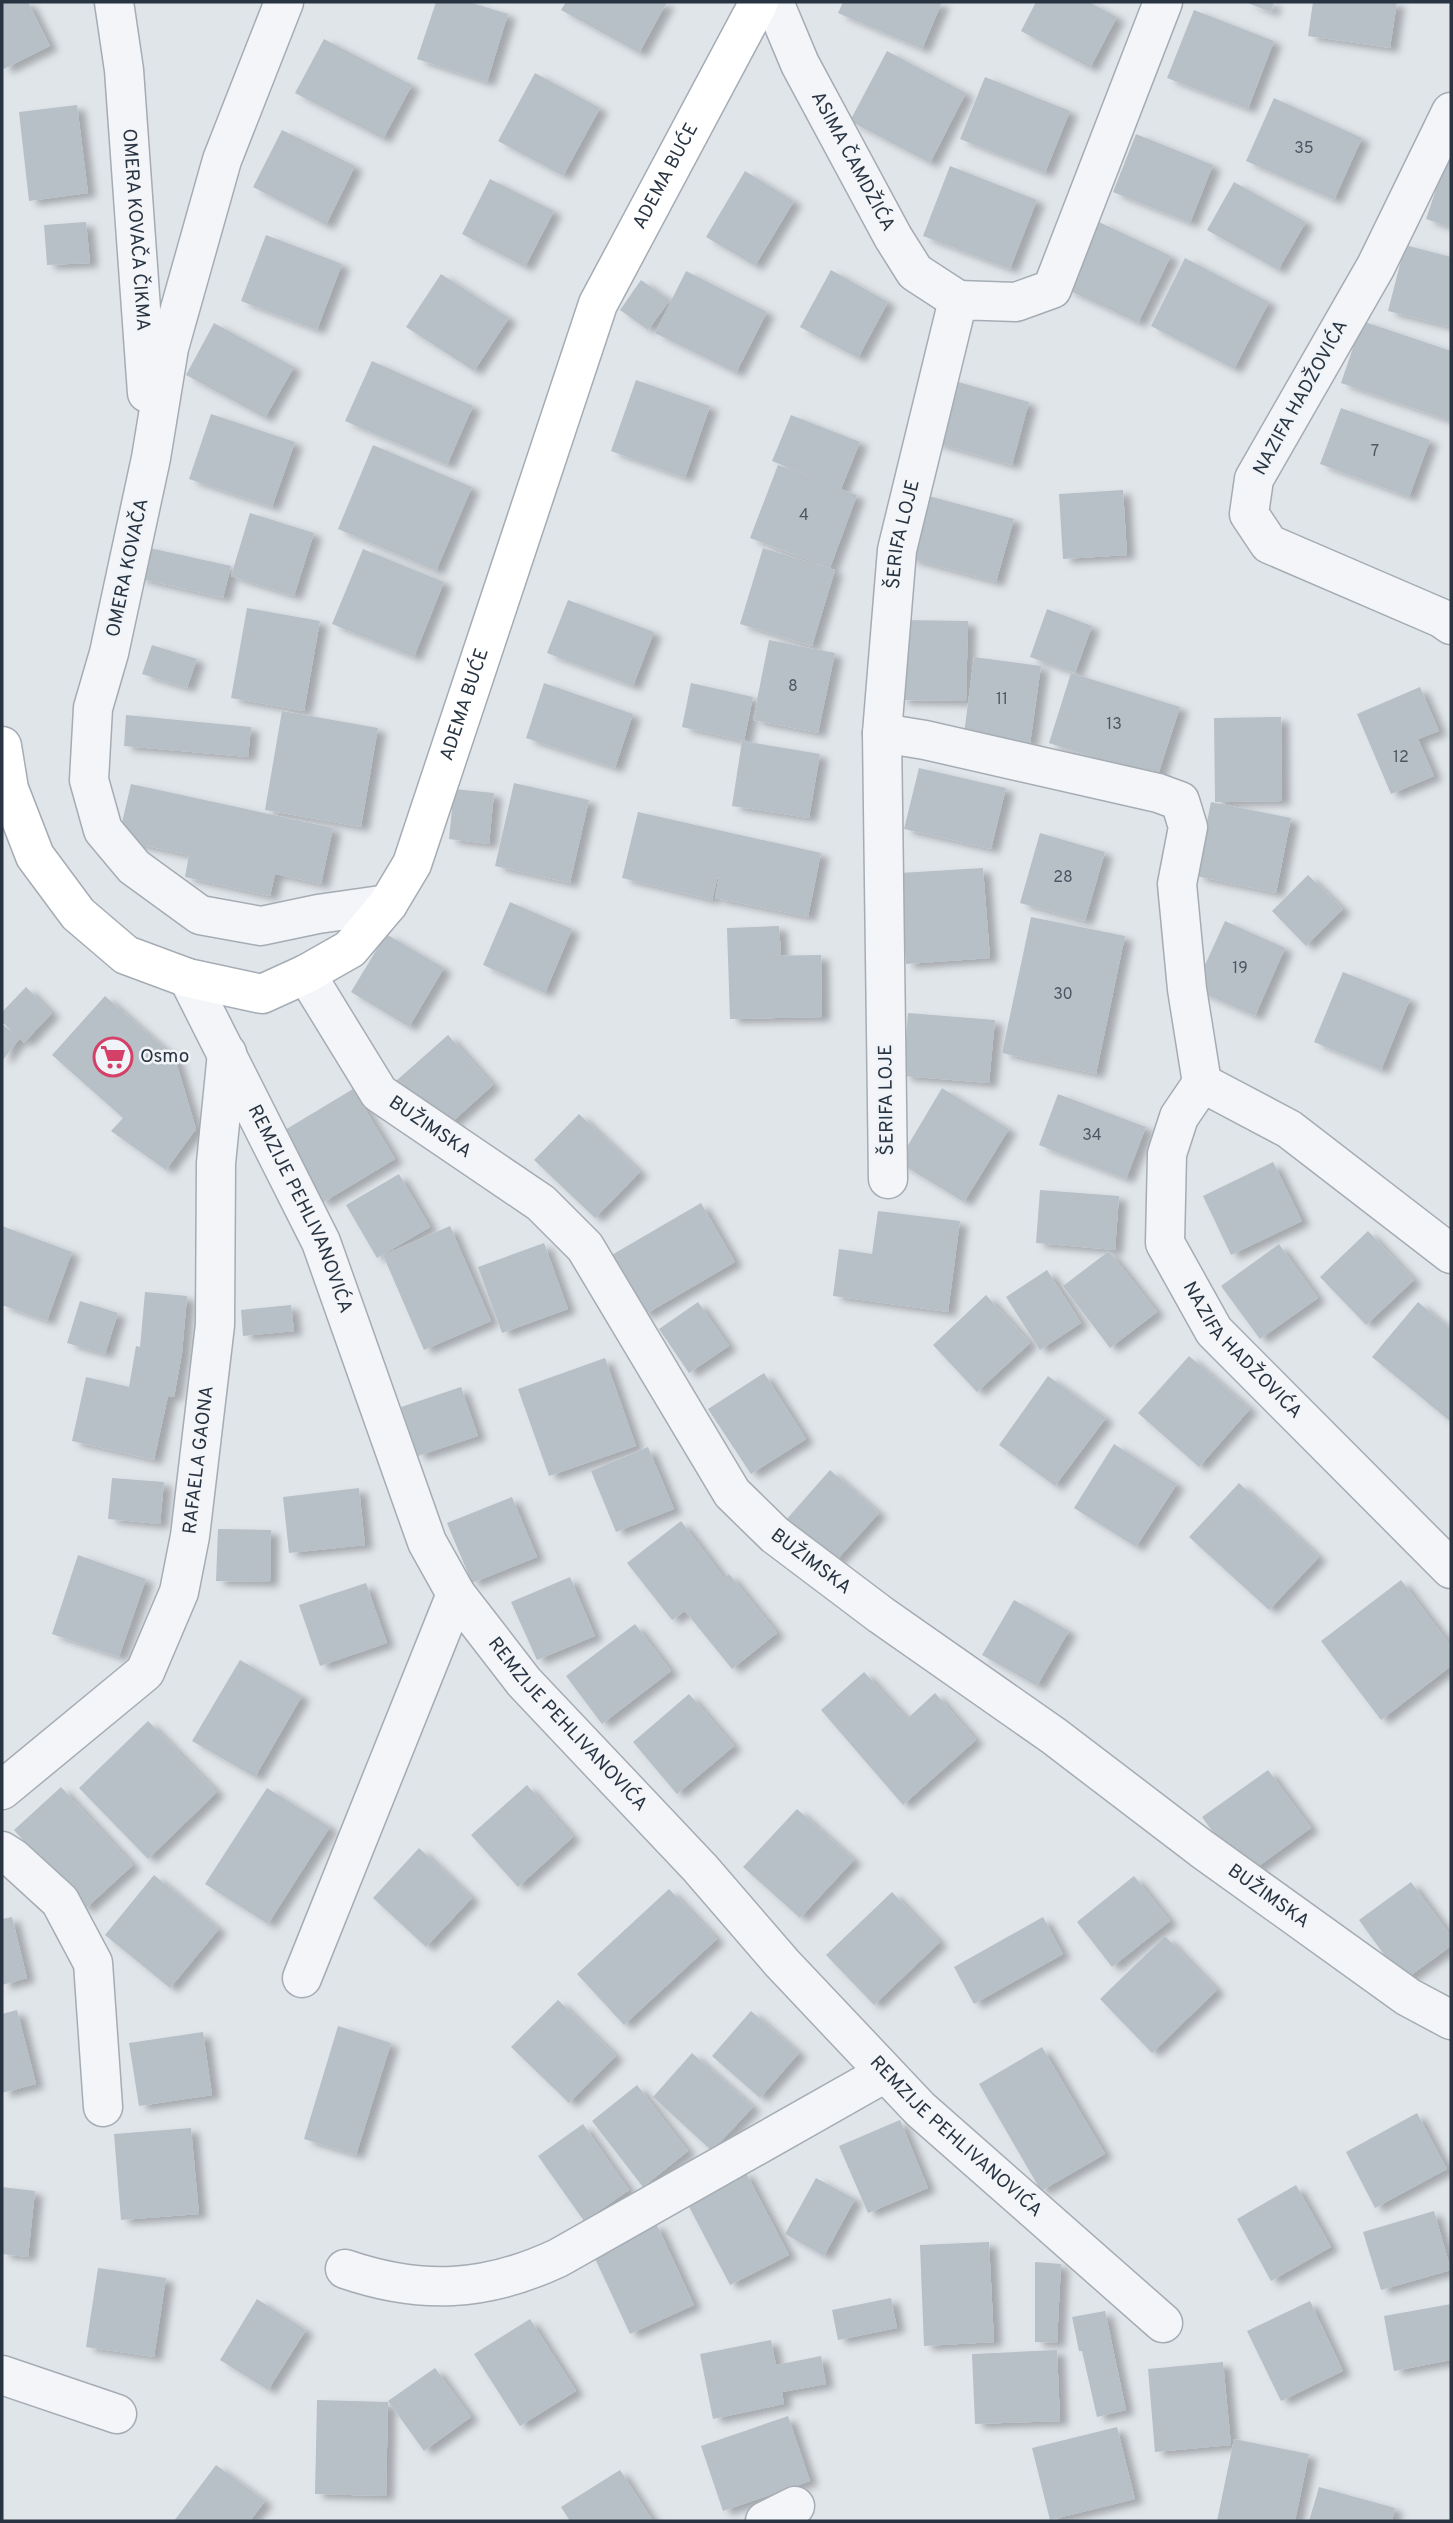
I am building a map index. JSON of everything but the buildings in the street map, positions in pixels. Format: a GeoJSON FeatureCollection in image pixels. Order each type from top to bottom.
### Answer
{"type":"FeatureCollection","features":[{"type":"Feature","properties":{"kind":"street","name":"OMERA KOVAČA ČIKMA"},"geometry":{"type":"LineString","coordinates":[[114,2],[124,70],[151,458]]}},
{"type":"Feature","properties":{"kind":"street","name":"OMERA KOVAČA"},"geometry":{"type":"LineString","coordinates":[[284,2],[222,160],[169,348],[151,458],[109,653],[93,708],[89,780],[103,830],[134,867],[200,915],[261,926],[388,904]]}},
{"type":"Feature","properties":{"kind":"street","name":"ADEMA BUĆE"},"geometry":{"type":"LineString","coordinates":[[2,746],[9,789],[35,856],[78,914],[126,955],[188,978],[262,994],[306,974],[350,949],[388,904],[412,864],[598,304],[759,2]]}},
{"type":"Feature","properties":{"kind":"street","name":"ASIMA ČAMDŽIĆA"},"geometry":{"type":"LineString","coordinates":[[774,2],[800,64],[893,237],[915,272],[958,300]]}},
{"type":"Feature","properties":{"kind":"street"},"geometry":{"type":"LineString","coordinates":[[958,300],[1016,302],[1052,289],[1163,2]]}},
{"type":"Feature","properties":{"kind":"street","name":"NAZIFA HADŽOVIĆA"},"geometry":{"type":"LineString","coordinates":[[1451,113],[1377,266],[1254,479],[1249,514],[1269,544],[1441,618],[1451,625]]}},
{"type":"Feature","properties":{"kind":"street","name":"ŠERIFA LOJE"},"geometry":{"type":"LineString","coordinates":[[888,1179],[882,733],[897,550],[958,300]]}},
{"type":"Feature","properties":{"kind":"street"},"geometry":{"type":"LineString","coordinates":[[882,733],[925,740],[1158,793],[1180,801],[1188,827],[1177,884],[1187,989],[1202,1083],[1289,1129],[1451,1254]]}},
{"type":"Feature","properties":{"kind":"street","name":"BUŽIMSKA"},"geometry":{"type":"LineString","coordinates":[[306,974],[379,1093],[541,1203],[586,1247],[732,1493],[775,1535],[881,1615],[1054,1736],[1202,1849],[1408,1997],[1451,2020]]}},
{"type":"Feature","properties":{"kind":"street","name":"REMZIJE PEHLIVANOVIĆA"},"geometry":{"type":"LineString","coordinates":[[188,978],[321,1242],[428,1542],[456,1594],[524,1682],[700,1868],[782,1963],[885,2073],[920,2109],[1163,2323]]}},
{"type":"Feature","properties":{"kind":"street","name":"RAFAELA GAONA"},"geometry":{"type":"LineString","coordinates":[[2,1790],[145,1672],[179,1592],[190,1536],[215,1325],[216,1164],[227,1053]]}},
{"type":"Feature","properties":{"kind":"street","name":"NAZIFA HADŽOVIĆA"},"geometry":{"type":"LineString","coordinates":[[1202,1083],[1179,1117],[1167,1154],[1165,1243],[1214,1331],[1451,1569]]}},
{"type":"Feature","properties":{"kind":"street"},"geometry":{"type":"LineString","coordinates":[[302,1978],[456,1594]]}},
{"type":"Feature","properties":{"kind":"street"},"geometry":{"type":"LineString","coordinates":[[2,1851],[60,1901],[93,1963],[103,2106]]}},
{"type":"Feature","properties":{"kind":"street"},"geometry":{"type":"LineString","coordinates":[[345,2269],[405,2285],[437,2287],[468,2286],[529,2272],[885,2073]]}},
{"type":"Feature","properties":{"kind":"street"},"geometry":{"type":"LineString","coordinates":[[2,2375],[117,2414]]}},
{"type":"Feature","properties":{"kind":"place","name":"Osmo"},"geometry":{"type":"Point","coordinates":[113,1057]}}]}
